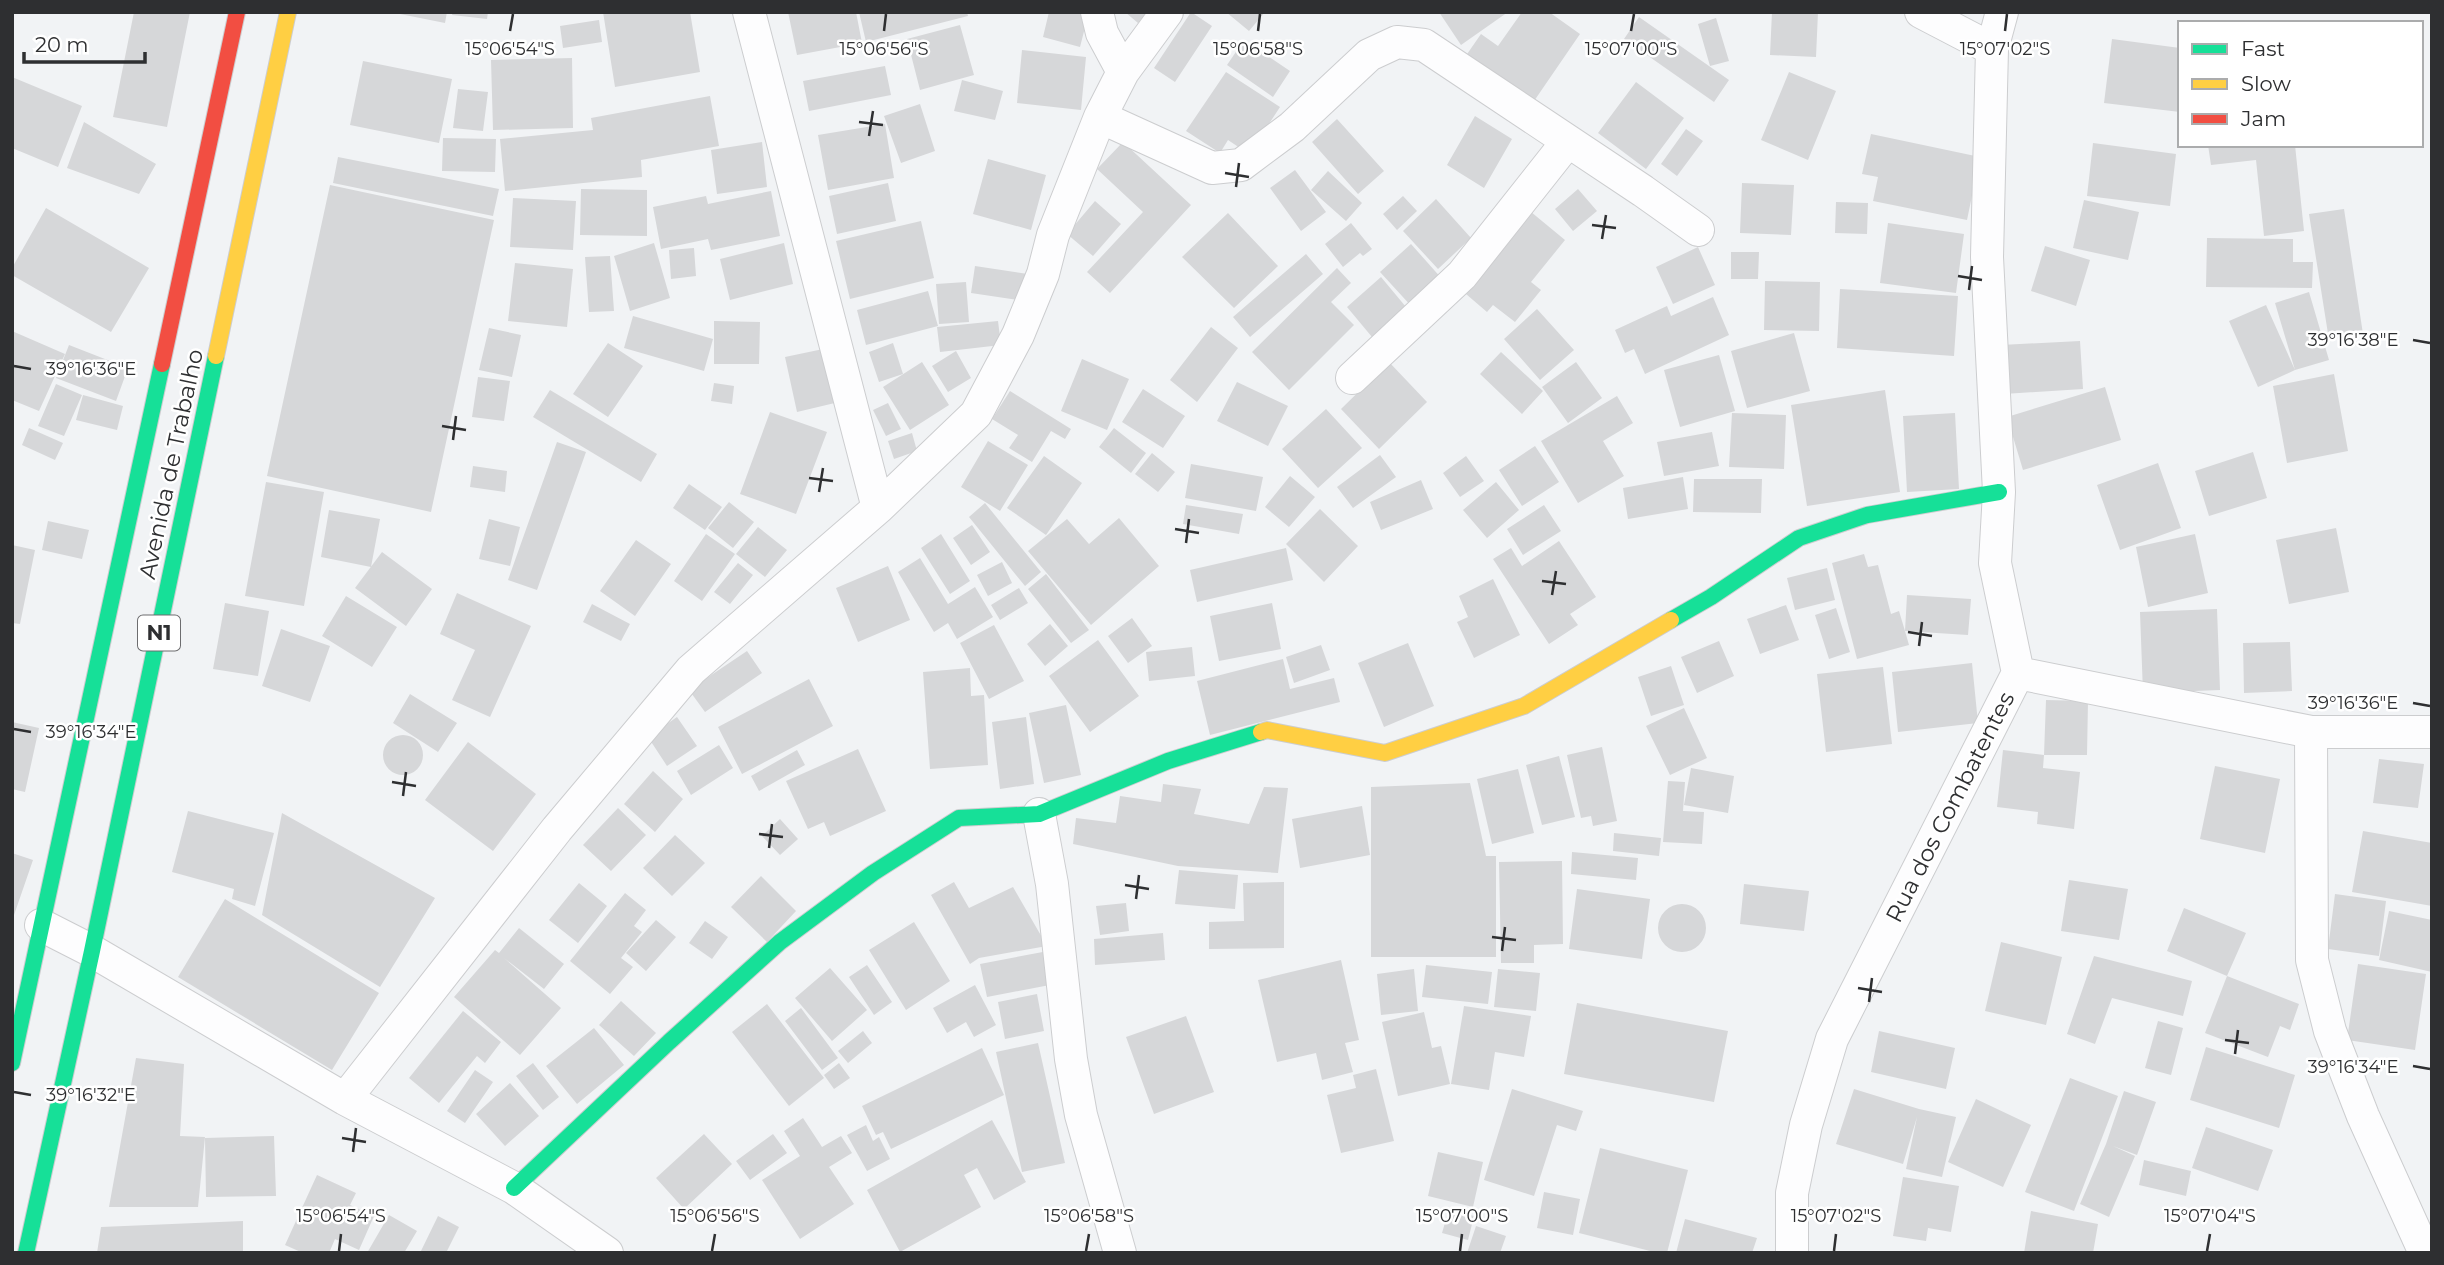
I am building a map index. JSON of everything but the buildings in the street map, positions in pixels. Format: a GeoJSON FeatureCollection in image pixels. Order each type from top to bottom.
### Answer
{"type":"FeatureCollection","features":[{"type":"Feature","properties":{"kind":"main road","name":"Avenida de Trabalho"},"geometry":{"type":"LineString","coordinates":[[12,1063],[220,128],[237,12]]}},
{"type":"Feature","properties":{"kind":"main road","name":"Avenida de Trabalho"},"geometry":{"type":"LineString","coordinates":[[26,1253],[92,951],[257,132],[288,12]]}},
{"type":"Feature","properties":{"kind":"main road"},"geometry":{"type":"LineString","coordinates":[[514,1188],[780,942],[873,873],[959,818],[1038,814],[1168,761],[1267,730],[1385,753],[1398,749],[1524,706],[1711,597],[1799,538],[1867,515],[1999,492]]}},
{"type":"Feature","properties":{"kind":"street"},"geometry":{"type":"LineString","coordinates":[[749,12],[878,508]]}},
{"type":"Feature","properties":{"kind":"street"},"geometry":{"type":"LineString","coordinates":[[1097,12],[1102,33],[1123,72]]}},
{"type":"Feature","properties":{"kind":"street"},"geometry":{"type":"LineString","coordinates":[[345,1099],[557,829],[691,670],[878,508],[976,414],[1023,323],[1043,274],[1053,235],[1100,117],[1123,72],[1167,12]]}},
{"type":"Feature","properties":{"kind":"street"},"geometry":{"type":"LineString","coordinates":[[1921,12],[1992,49]]}},
{"type":"Feature","properties":{"kind":"street","name":"Rua dos Combatentes"},"geometry":{"type":"LineString","coordinates":[[1792,1253],[1793,1193],[1806,1125],[1832,1038],[2018,673],[1995,563],[1999,492],[1987,257],[1992,49],[2002,12]]}},
{"type":"Feature","properties":{"kind":"street"},"geometry":{"type":"LineString","coordinates":[[1100,117],[1212,168],[1241,165],[1292,127],[1369,54],[1396,42],[1424,45],[1698,230]]}},
{"type":"Feature","properties":{"kind":"street"},"geometry":{"type":"LineString","coordinates":[[1352,378],[1462,275],[1568,141]]}},
{"type":"Feature","properties":{"kind":"street"},"geometry":{"type":"LineString","coordinates":[[2018,673],[2311,732],[2432,732]]}},
{"type":"Feature","properties":{"kind":"street"},"geometry":{"type":"LineString","coordinates":[[2311,732],[2312,960],[2330,1031],[2363,1116],[2424,1253]]}},
{"type":"Feature","properties":{"kind":"street"},"geometry":{"type":"LineString","coordinates":[[1038,814],[1052,884],[1071,1059],[1081,1115],[1120,1253]]}},
{"type":"Feature","properties":{"kind":"street"},"geometry":{"type":"LineString","coordinates":[[41,925],[92,951],[345,1099],[514,1188],[607,1253]]}},
{"type":"Feature","properties":{"kind":"traffic: fast"},"geometry":{"type":"LineString","coordinates":[[26,1253],[216,356]]}},
{"type":"Feature","properties":{"kind":"traffic: fast"},"geometry":{"type":"LineString","coordinates":[[12,1063],[162,364]]}},
{"type":"Feature","properties":{"kind":"traffic: fast"},"geometry":{"type":"LineString","coordinates":[[1671,620],[1711,597],[1799,538],[1867,515],[1999,492]]}},
{"type":"Feature","properties":{"kind":"traffic: fast"},"geometry":{"type":"LineString","coordinates":[[514,1188],[780,942],[873,873],[959,818],[1039,814],[1168,761],[1261,732]]}},
{"type":"Feature","properties":{"kind":"traffic: slow"},"geometry":{"type":"LineString","coordinates":[[216,356],[288,12]]}},
{"type":"Feature","properties":{"kind":"traffic: slow"},"geometry":{"type":"LineString","coordinates":[[1261,732],[1267,730],[1385,753],[1524,706],[1671,620]]}},
{"type":"Feature","properties":{"kind":"traffic: jam"},"geometry":{"type":"LineString","coordinates":[[162,364],[237,12]]}}]}
